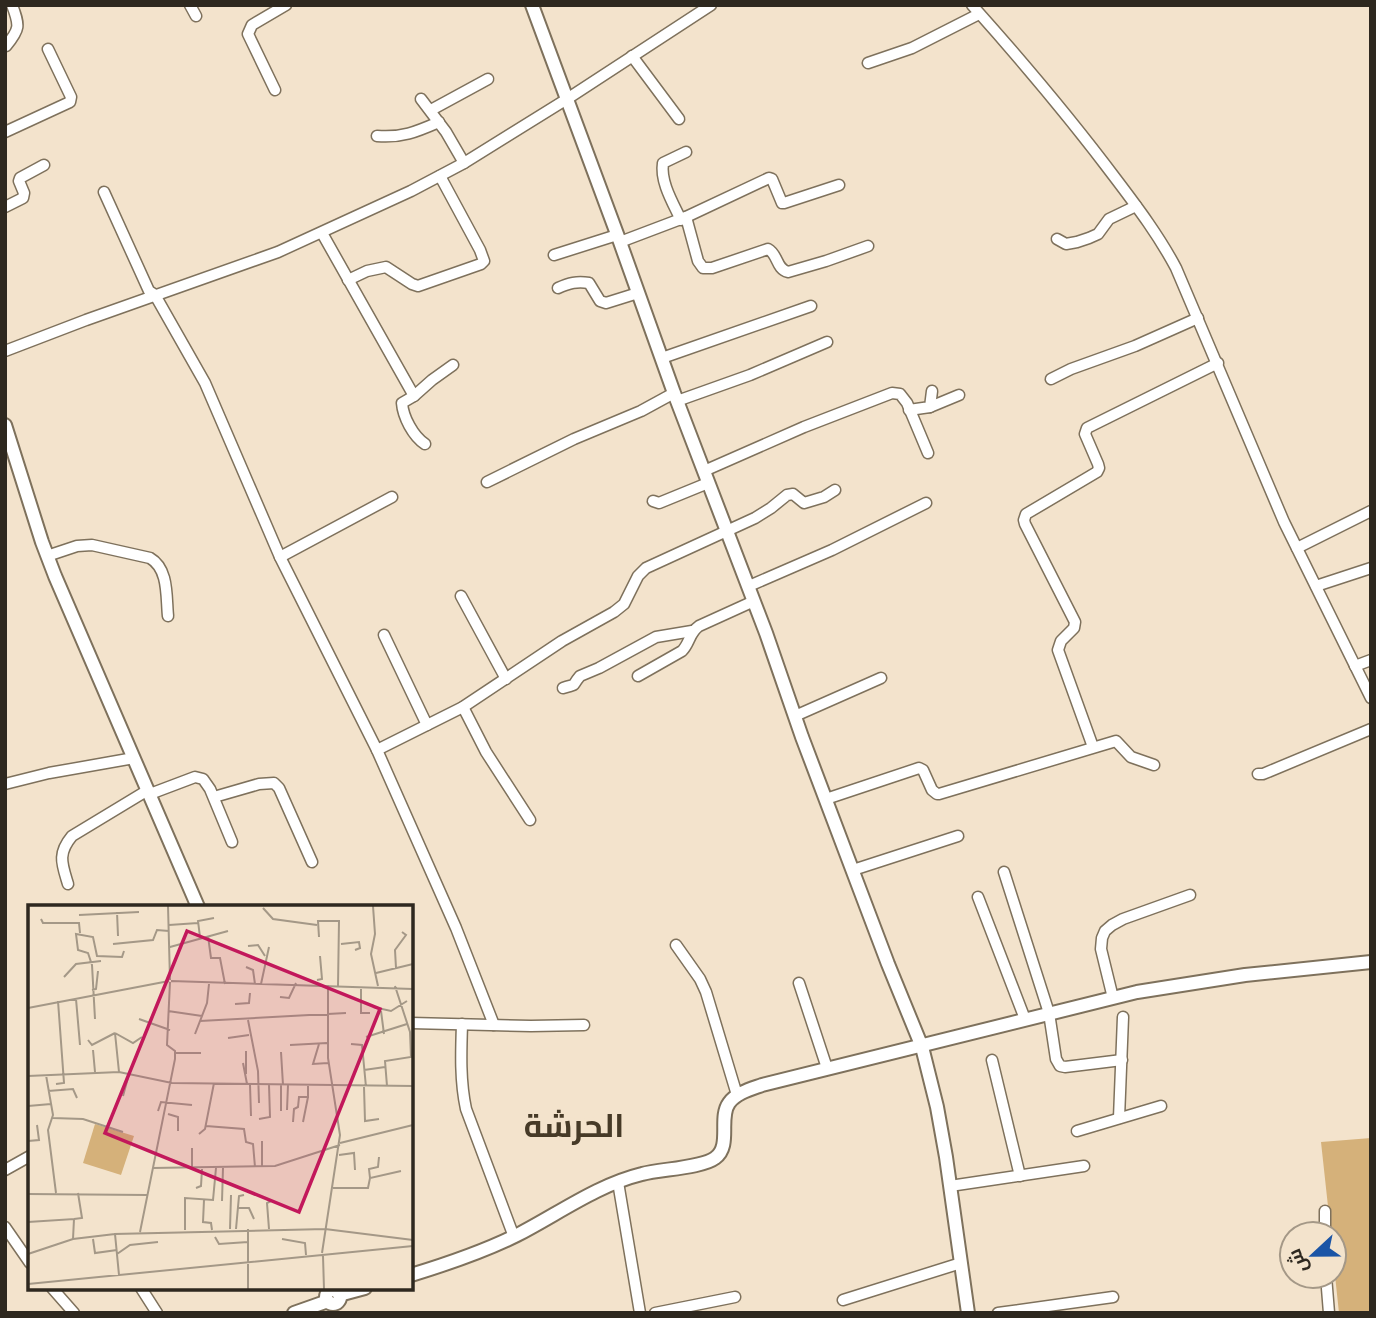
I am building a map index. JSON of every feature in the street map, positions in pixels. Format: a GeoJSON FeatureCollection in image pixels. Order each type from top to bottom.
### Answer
{"type":"FeatureCollection","features":[{"type":"Feature","properties":{"kind":"street"},"geometry":{"type":"LineString","coordinates":[[6,46],[17,33],[18,27],[12,5]]}},
{"type":"Feature","properties":{"kind":"street"},"geometry":{"type":"LineString","coordinates":[[190,5],[196,16]]}},
{"type":"Feature","properties":{"kind":"street"},"geometry":{"type":"LineString","coordinates":[[275,90],[248,34],[252,25],[286,5]]}},
{"type":"Feature","properties":{"kind":"street"},"geometry":{"type":"LineString","coordinates":[[532,5],[675,397],[749,586],[888,964],[922,1046],[937,1107],[968,1313]]}},
{"type":"Feature","properties":{"kind":"street"},"geometry":{"type":"LineString","coordinates":[[7,350],[278,252],[440,176],[567,99],[711,5]]}},
{"type":"Feature","properties":{"kind":"street"},"geometry":{"type":"LineString","coordinates":[[868,63],[912,48],[975,9],[1089,143],[1164,244],[1297,548],[1371,698]]}},
{"type":"Feature","properties":{"kind":"street"},"geometry":{"type":"LineString","coordinates":[[5,132],[70,102],[71,97],[48,49]]}},
{"type":"Feature","properties":{"kind":"street"},"geometry":{"type":"LineString","coordinates":[[632,56],[679,119]]}},
{"type":"Feature","properties":{"kind":"street"},"geometry":{"type":"LineString","coordinates":[[430,110],[488,79]]}},
{"type":"Feature","properties":{"kind":"street"},"geometry":{"type":"LineString","coordinates":[[421,99],[439,122],[464,163]]}},
{"type":"Feature","properties":{"kind":"street"},"geometry":{"type":"LineString","coordinates":[[377,136],[399,137],[439,122]]}},
{"type":"Feature","properties":{"kind":"street"},"geometry":{"type":"LineString","coordinates":[[686,152],[663,163],[663,177],[683,219],[700,266],[708,268],[768,249],[772,251],[779,266],[788,272],[868,246]]}},
{"type":"Feature","properties":{"kind":"street"},"geometry":{"type":"LineString","coordinates":[[5,207],[23,198],[20,178],[44,165]]}},
{"type":"Feature","properties":{"kind":"street"},"geometry":{"type":"LineString","coordinates":[[348,280],[367,271],[386,267],[418,286],[484,261],[440,176]]}},
{"type":"Feature","properties":{"kind":"street"},"geometry":{"type":"LineString","coordinates":[[554,255],[683,219],[769,178],[785,204],[839,185]]}},
{"type":"Feature","properties":{"kind":"street"},"geometry":{"type":"LineString","coordinates":[[104,191],[147,287],[155,295],[205,383],[279,557],[377,750],[456,928],[494,1025]]}},
{"type":"Feature","properties":{"kind":"street"},"geometry":{"type":"LineString","coordinates":[[1057,239],[1066,244],[1089,238],[1098,234],[1109,219],[1136,206]]}},
{"type":"Feature","properties":{"kind":"street"},"geometry":{"type":"LineString","coordinates":[[322,233],[414,396]]}},
{"type":"Feature","properties":{"kind":"street"},"geometry":{"type":"LineString","coordinates":[[558,288],[567,283],[589,283],[600,301],[607,303],[638,293]]}},
{"type":"Feature","properties":{"kind":"street"},"geometry":{"type":"LineString","coordinates":[[662,358],[811,306]]}},
{"type":"Feature","properties":{"kind":"street"},"geometry":{"type":"LineString","coordinates":[[1051,379],[1198,318]]}},
{"type":"Feature","properties":{"kind":"street"},"geometry":{"type":"LineString","coordinates":[[486,482],[574,439],[675,397],[750,375],[827,342]]}},
{"type":"Feature","properties":{"kind":"street"},"geometry":{"type":"LineString","coordinates":[[1093,747],[1058,650],[1059,643],[1074,628],[1075,622],[1025,524],[1024,517],[1097,472],[1098,464],[1085,434],[1087,428],[1218,363]]}},
{"type":"Feature","properties":{"kind":"street"},"geometry":{"type":"LineString","coordinates":[[425,444],[418,439],[402,403],[453,365]]}},
{"type":"Feature","properties":{"kind":"street"},"geometry":{"type":"LineString","coordinates":[[930,407],[932,391]]}},
{"type":"Feature","properties":{"kind":"street"},"geometry":{"type":"LineString","coordinates":[[653,500],[659,503],[803,427],[887,394],[900,394],[907,403],[928,453]]}},
{"type":"Feature","properties":{"kind":"street"},"geometry":{"type":"LineString","coordinates":[[909,410],[930,407],[959,395]]}},
{"type":"Feature","properties":{"kind":"street"},"geometry":{"type":"LineString","coordinates":[[6,428],[47,556],[197,905]]}},
{"type":"Feature","properties":{"kind":"street"},"geometry":{"type":"LineString","coordinates":[[377,750],[463,707],[562,641],[620,608],[644,570],[765,512],[787,495],[793,494],[804,503],[835,491]]}},
{"type":"Feature","properties":{"kind":"street"},"geometry":{"type":"LineString","coordinates":[[279,557],[391,497]]}},
{"type":"Feature","properties":{"kind":"street"},"geometry":{"type":"LineString","coordinates":[[749,586],[832,550],[926,503]]}},
{"type":"Feature","properties":{"kind":"street"},"geometry":{"type":"LineString","coordinates":[[1297,548],[1371,511]]}},
{"type":"Feature","properties":{"kind":"street"},"geometry":{"type":"LineString","coordinates":[[47,556],[77,546],[92,545],[150,558],[163,573],[168,616]]}},
{"type":"Feature","properties":{"kind":"street"},"geometry":{"type":"LineString","coordinates":[[1316,586],[1371,568]]}},
{"type":"Feature","properties":{"kind":"street"},"geometry":{"type":"LineString","coordinates":[[461,596],[506,679]]}},
{"type":"Feature","properties":{"kind":"street"},"geometry":{"type":"LineString","coordinates":[[563,688],[574,686],[580,676],[656,637],[692,631],[754,601]]}},
{"type":"Feature","properties":{"kind":"street"},"geometry":{"type":"LineString","coordinates":[[638,677],[682,651],[692,631]]}},
{"type":"Feature","properties":{"kind":"street"},"geometry":{"type":"LineString","coordinates":[[384,635],[427,725]]}},
{"type":"Feature","properties":{"kind":"street"},"geometry":{"type":"LineString","coordinates":[[1355,666],[1371,660]]}},
{"type":"Feature","properties":{"kind":"street"},"geometry":{"type":"LineString","coordinates":[[795,716],[881,678]]}},
{"type":"Feature","properties":{"kind":"street"},"geometry":{"type":"LineString","coordinates":[[463,707],[486,752],[530,820]]}},
{"type":"Feature","properties":{"kind":"street"},"geometry":{"type":"LineString","coordinates":[[1258,774],[1371,729]]}},
{"type":"Feature","properties":{"kind":"street"},"geometry":{"type":"LineString","coordinates":[[826,799],[920,768],[932,790],[939,794],[1116,740],[1131,757],[1154,765]]}},
{"type":"Feature","properties":{"kind":"street"},"geometry":{"type":"LineString","coordinates":[[5,784],[134,758]]}},
{"type":"Feature","properties":{"kind":"street"},"geometry":{"type":"LineString","coordinates":[[68,884],[61,858],[66,843],[79,831],[149,792],[186,780],[200,777],[207,782],[232,842]]}},
{"type":"Feature","properties":{"kind":"street"},"geometry":{"type":"LineString","coordinates":[[214,797],[259,784],[274,783],[279,788],[312,862]]}},
{"type":"Feature","properties":{"kind":"street"},"geometry":{"type":"LineString","coordinates":[[853,870],[958,836]]}},
{"type":"Feature","properties":{"kind":"street"},"geometry":{"type":"LineString","coordinates":[[1004,872],[1049,1013],[1054,1054],[1060,1066],[1122,1060]]}},
{"type":"Feature","properties":{"kind":"street"},"geometry":{"type":"LineString","coordinates":[[1113,998],[1101,949],[1105,931],[1123,919],[1190,895]]}},
{"type":"Feature","properties":{"kind":"street"},"geometry":{"type":"LineString","coordinates":[[978,897],[1025,1019]]}},
{"type":"Feature","properties":{"kind":"street"},"geometry":{"type":"LineString","coordinates":[[676,945],[706,992],[737,1095]]}},
{"type":"Feature","properties":{"kind":"street"},"geometry":{"type":"LineString","coordinates":[[413,1274],[514,1237],[618,1182],[641,1174],[701,1164],[715,1159],[722,1147],[728,1104],[737,1095],[762,1085],[1165,986],[1371,962]]}},
{"type":"Feature","properties":{"kind":"street"},"geometry":{"type":"LineString","coordinates":[[799,983],[827,1068]]}},
{"type":"Feature","properties":{"kind":"street"},"geometry":{"type":"LineString","coordinates":[[1119,1118],[1123,1017]]}},
{"type":"Feature","properties":{"kind":"street"},"geometry":{"type":"LineString","coordinates":[[413,1023],[584,1025]]}},
{"type":"Feature","properties":{"kind":"street"},"geometry":{"type":"LineString","coordinates":[[462,1024],[461,1069],[466,1109],[514,1237]]}},
{"type":"Feature","properties":{"kind":"street"},"geometry":{"type":"LineString","coordinates":[[992,1060],[1020,1176]]}},
{"type":"Feature","properties":{"kind":"street"},"geometry":{"type":"LineString","coordinates":[[1077,1131],[1161,1106]]}},
{"type":"Feature","properties":{"kind":"street"},"geometry":{"type":"LineString","coordinates":[[5,1170],[28,1157]]}},
{"type":"Feature","properties":{"kind":"street"},"geometry":{"type":"LineString","coordinates":[[950,1186],[1084,1166]]}},
{"type":"Feature","properties":{"kind":"street"},"geometry":{"type":"LineString","coordinates":[[618,1182],[640,1313]]}},
{"type":"Feature","properties":{"kind":"street"},"geometry":{"type":"LineString","coordinates":[[1325,1211],[1325,1220]]}},
{"type":"Feature","properties":{"kind":"street"},"geometry":{"type":"LineString","coordinates":[[5,1227],[28,1260]]}},
{"type":"Feature","properties":{"kind":"street"},"geometry":{"type":"LineString","coordinates":[[843,1300],[961,1263]]}},
{"type":"Feature","properties":{"kind":"street"},"geometry":{"type":"LineString","coordinates":[[54,1290],[74,1313]]}},
{"type":"Feature","properties":{"kind":"street"},"geometry":{"type":"LineString","coordinates":[[142,1290],[157,1313]]}},
{"type":"Feature","properties":{"kind":"street"},"geometry":{"type":"LineString","coordinates":[[293,1313],[359,1290]]}},
{"type":"Feature","properties":{"kind":"street"},"geometry":{"type":"LineString","coordinates":[[1327,1290],[1329,1313]]}},
{"type":"Feature","properties":{"kind":"street"},"geometry":{"type":"LineString","coordinates":[[655,1313],[735,1297]]}},
{"type":"Feature","properties":{"kind":"street"},"geometry":{"type":"LineString","coordinates":[[998,1313],[1113,1297]]}},
{"type":"Feature","properties":{"kind":"street"},"geometry":{"type":"LineString","coordinates":[[1088,1313],[1090,1300]]}},
{"type":"Feature","properties":{"kind":"shaded area"},"geometry":{"type":"Polygon","coordinates":[[[1371,1138],[1371,1313],[1339,1313],[1337,1290],[1348,1290],[1348,1220],[1329,1220],[1321,1142],[1371,1138]]]}},
{"type":"Feature","properties":{"kind":"district","name":"الحرشة"},"geometry":{"type":"Point","coordinates":[574,1126]}}]}
